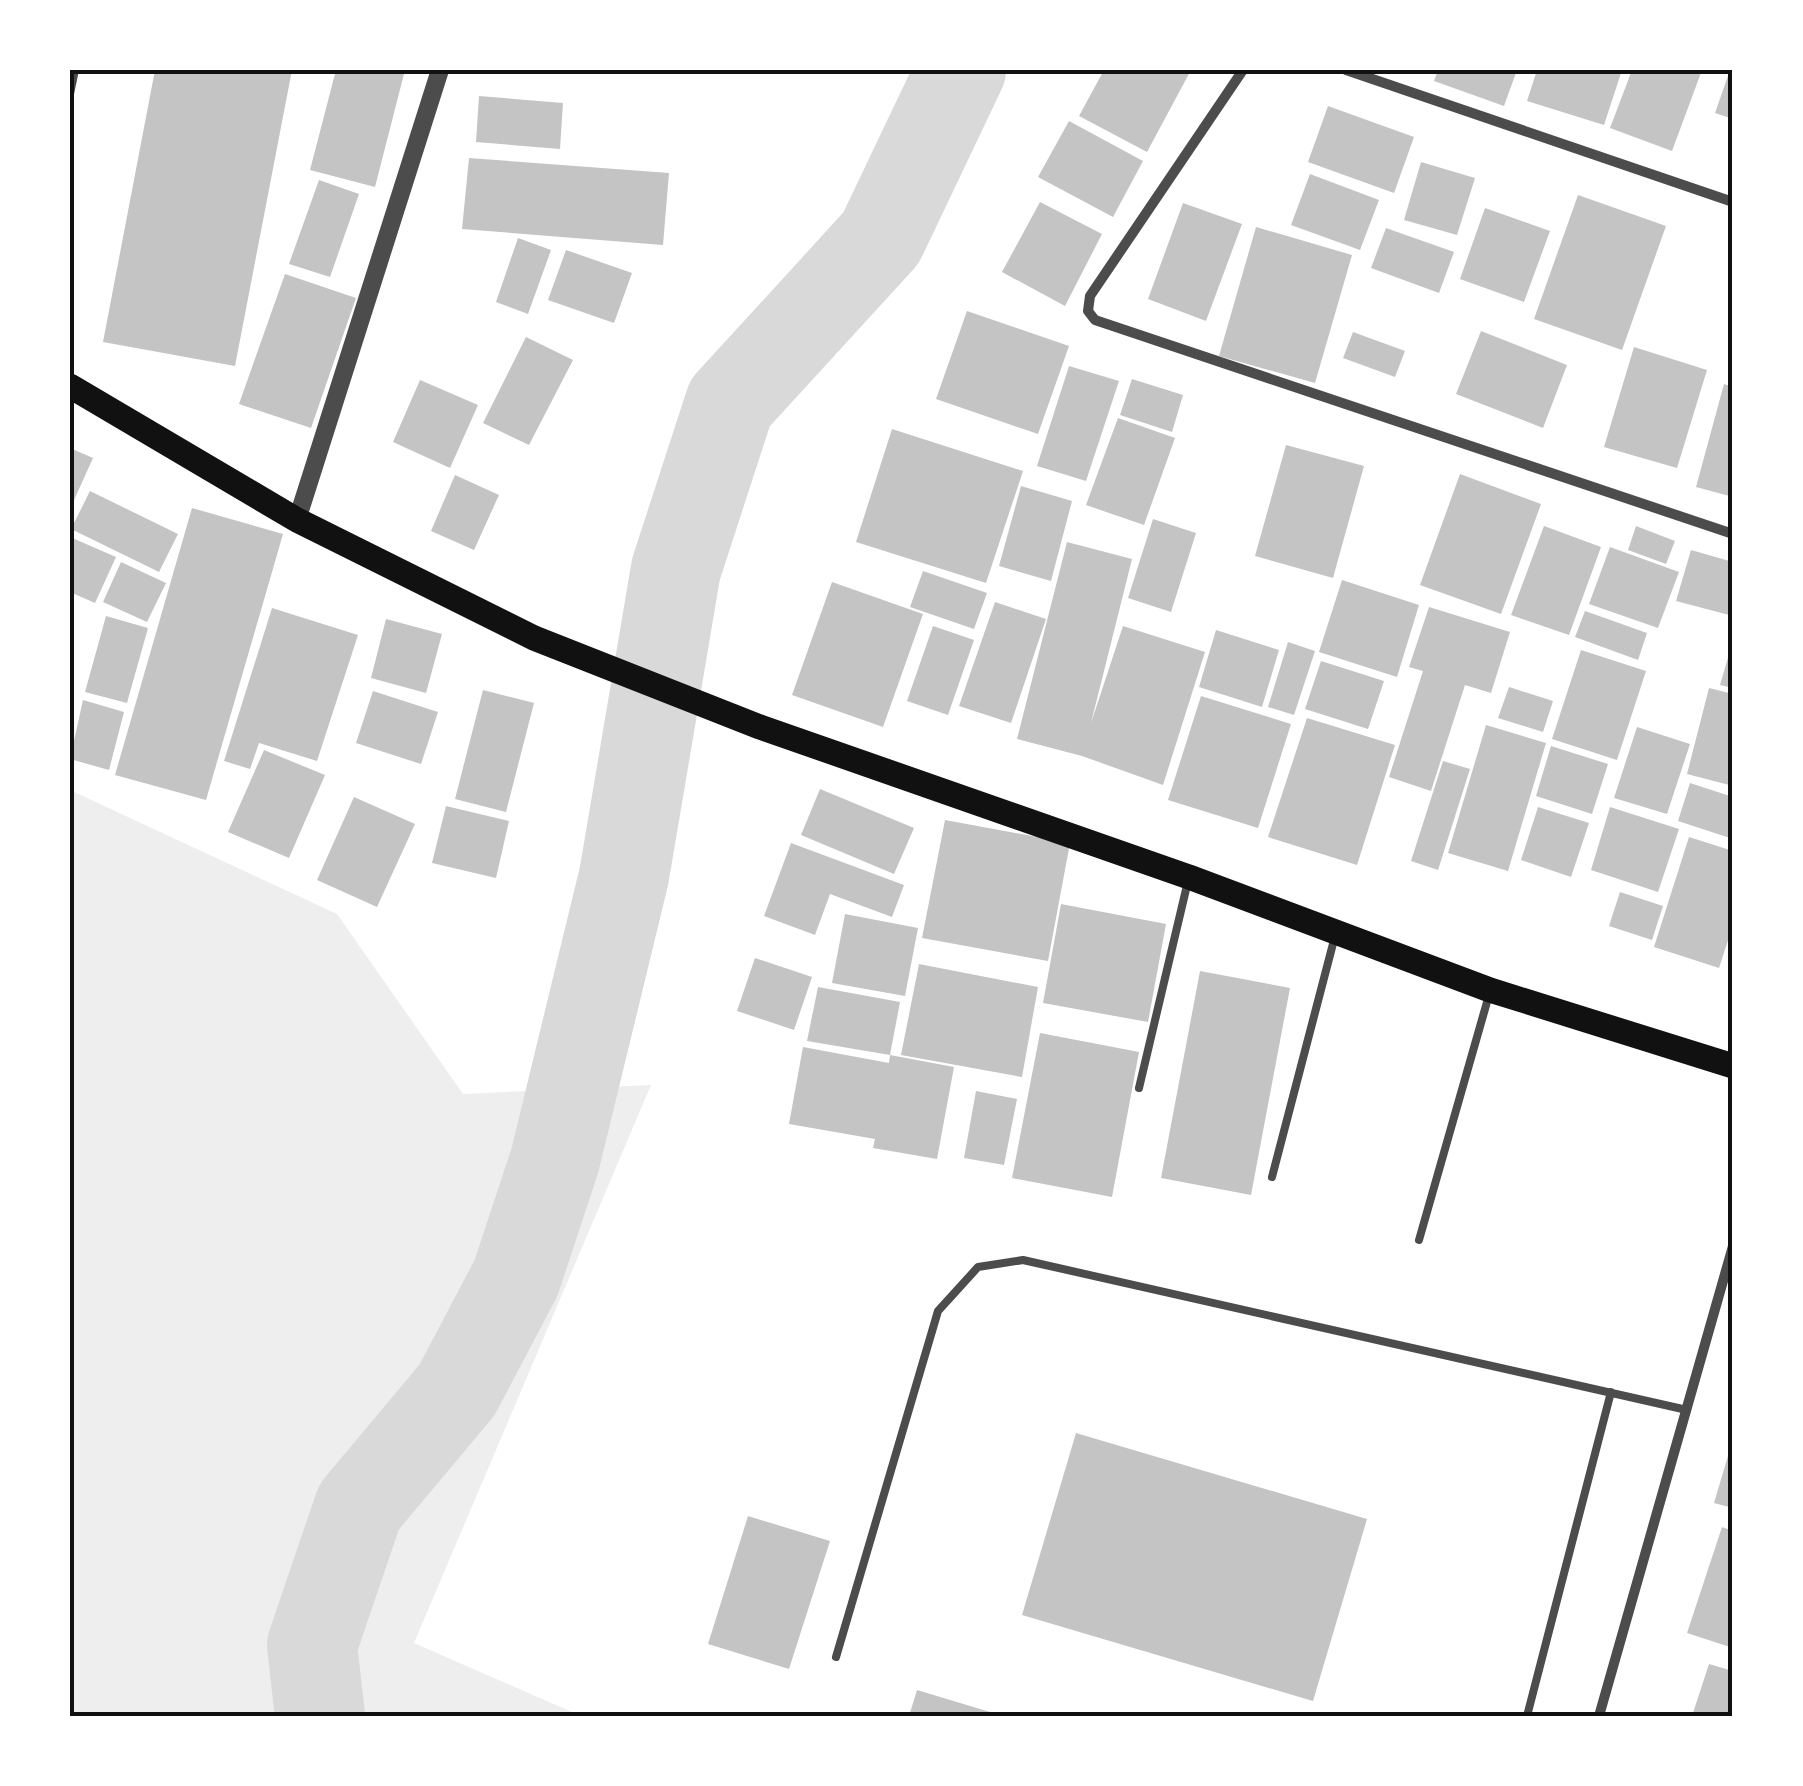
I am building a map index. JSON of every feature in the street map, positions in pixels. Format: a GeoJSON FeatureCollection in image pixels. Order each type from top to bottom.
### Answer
{"type":"FeatureCollection","features":[{"type":"Feature","properties":{"kind":"main road"},"geometry":{"type":"LineString","coordinates":[[70,386],[297,520],[534,638],[760,727],[1189,877],[1490,990],[1733,1066]]}},
{"type":"Feature","properties":{"kind":"street"},"geometry":{"type":"LineString","coordinates":[[297,520],[440,70]]}},
{"type":"Feature","properties":{"kind":"street"},"geometry":{"type":"LineString","coordinates":[[1243,70],[1090,296],[1088,311],[1094,320],[1733,534]]}},
{"type":"Feature","properties":{"kind":"street"},"geometry":{"type":"LineString","coordinates":[[1346,70],[1733,202]]}},
{"type":"Feature","properties":{"kind":"street"},"geometry":{"type":"LineString","coordinates":[[1599,1716],[1733,1246]]}},
{"type":"Feature","properties":{"kind":"lane"},"geometry":{"type":"LineString","coordinates":[[70,94],[75,70]]}},
{"type":"Feature","properties":{"kind":"lane"},"geometry":{"type":"LineString","coordinates":[[1139,1088],[1189,877]]}},
{"type":"Feature","properties":{"kind":"lane"},"geometry":{"type":"LineString","coordinates":[[1272,1177],[1336,932]]}},
{"type":"Feature","properties":{"kind":"lane"},"geometry":{"type":"LineString","coordinates":[[1419,1240],[1490,990]]}},
{"type":"Feature","properties":{"kind":"lane"},"geometry":{"type":"LineString","coordinates":[[836,1656],[938,1311],[978,1267],[1023,1260],[1687,1410]]}},
{"type":"Feature","properties":{"kind":"lane"},"geometry":{"type":"LineString","coordinates":[[1527,1716],[1610,1392]]}},
{"type":"Feature","properties":{"kind":"shaded area"},"geometry":{"type":"Polygon","coordinates":[[[70,790],[337,914],[463,1094],[651,1085],[414,1643],[581,1716],[70,1716],[70,790]]]}},
{"type":"Feature","properties":{"kind":"building"},"geometry":{"type":"Polygon","coordinates":[[[155,70],[292,70],[235,366],[103,342],[155,70]]]}},
{"type":"Feature","properties":{"kind":"building"},"geometry":{"type":"Polygon","coordinates":[[[336,70],[405,70],[375,187],[310,170],[336,70]]]}},
{"type":"Feature","properties":{"kind":"building"},"geometry":{"type":"Polygon","coordinates":[[[1104,70],[1191,70],[1147,152],[1079,116],[1104,70]]]}},
{"type":"Feature","properties":{"kind":"building"},"geometry":{"type":"Polygon","coordinates":[[[1438,70],[1517,70],[1504,106],[1434,81],[1438,70]]]}},
{"type":"Feature","properties":{"kind":"building"},"geometry":{"type":"Polygon","coordinates":[[[1537,70],[1622,70],[1604,125],[1527,101],[1537,70]]]}},
{"type":"Feature","properties":{"kind":"building"},"geometry":{"type":"Polygon","coordinates":[[[1632,70],[1702,70],[1672,151],[1610,128],[1632,70]]]}},
{"type":"Feature","properties":{"kind":"building"},"geometry":{"type":"Polygon","coordinates":[[[1733,70],[1733,119],[1715,113],[1733,70]]]}},
{"type":"Feature","properties":{"kind":"building"},"geometry":{"type":"Polygon","coordinates":[[[479,96],[563,103],[560,149],[476,142],[479,96]]]}},
{"type":"Feature","properties":{"kind":"building"},"geometry":{"type":"Polygon","coordinates":[[[1328,106],[1414,137],[1394,193],[1308,162],[1328,106]]]}},
{"type":"Feature","properties":{"kind":"building"},"geometry":{"type":"Polygon","coordinates":[[[1069,121],[1143,161],[1113,217],[1038,177],[1069,121]]]}},
{"type":"Feature","properties":{"kind":"building"},"geometry":{"type":"Polygon","coordinates":[[[469,158],[669,173],[663,245],[462,229],[469,158]]]}},
{"type":"Feature","properties":{"kind":"building"},"geometry":{"type":"Polygon","coordinates":[[[1421,162],[1475,178],[1457,235],[1404,220],[1421,162]]]}},
{"type":"Feature","properties":{"kind":"building"},"geometry":{"type":"Polygon","coordinates":[[[1310,174],[1379,200],[1360,250],[1291,225],[1310,174]]]}},
{"type":"Feature","properties":{"kind":"building"},"geometry":{"type":"Polygon","coordinates":[[[319,180],[359,194],[330,277],[289,264],[319,180]]]}},
{"type":"Feature","properties":{"kind":"building"},"geometry":{"type":"Polygon","coordinates":[[[1578,195],[1666,226],[1622,350],[1534,319],[1578,195]]]}},
{"type":"Feature","properties":{"kind":"building"},"geometry":{"type":"Polygon","coordinates":[[[1040,202],[1102,234],[1065,306],[1002,272],[1040,202]]]}},
{"type":"Feature","properties":{"kind":"building"},"geometry":{"type":"Polygon","coordinates":[[[1183,203],[1242,224],[1206,321],[1148,299],[1183,203]]]}},
{"type":"Feature","properties":{"kind":"building"},"geometry":{"type":"Polygon","coordinates":[[[1485,208],[1550,231],[1524,302],[1460,279],[1485,208]]]}},
{"type":"Feature","properties":{"kind":"building"},"geometry":{"type":"Polygon","coordinates":[[[1256,227],[1352,255],[1315,383],[1219,356],[1256,227]]]}},
{"type":"Feature","properties":{"kind":"building"},"geometry":{"type":"Polygon","coordinates":[[[1386,228],[1454,252],[1439,293],[1371,268],[1386,228]]]}},
{"type":"Feature","properties":{"kind":"building"},"geometry":{"type":"Polygon","coordinates":[[[518,238],[551,250],[528,314],[496,302],[518,238]]]}},
{"type":"Feature","properties":{"kind":"building"},"geometry":{"type":"Polygon","coordinates":[[[566,250],[632,273],[614,323],[548,300],[566,250]]]}},
{"type":"Feature","properties":{"kind":"building"},"geometry":{"type":"Polygon","coordinates":[[[285,274],[356,298],[311,428],[239,404],[285,274]]]}},
{"type":"Feature","properties":{"kind":"building"},"geometry":{"type":"Polygon","coordinates":[[[967,311],[1069,346],[1038,434],[936,399],[967,311]]]}},
{"type":"Feature","properties":{"kind":"building"},"geometry":{"type":"Polygon","coordinates":[[[1481,331],[1567,365],[1543,428],[1456,394],[1481,331]]]}},
{"type":"Feature","properties":{"kind":"building"},"geometry":{"type":"Polygon","coordinates":[[[1353,332],[1405,351],[1395,377],[1343,358],[1353,332]]]}},
{"type":"Feature","properties":{"kind":"building"},"geometry":{"type":"Polygon","coordinates":[[[526,337],[573,360],[529,445],[483,423],[526,337]]]}},
{"type":"Feature","properties":{"kind":"building"},"geometry":{"type":"Polygon","coordinates":[[[1634,347],[1707,370],[1677,468],[1604,447],[1634,347]]]}},
{"type":"Feature","properties":{"kind":"building"},"geometry":{"type":"Polygon","coordinates":[[[1069,366],[1119,381],[1086,481],[1037,466],[1069,366]]]}},
{"type":"Feature","properties":{"kind":"building"},"geometry":{"type":"Polygon","coordinates":[[[1132,379],[1183,395],[1172,432],[1120,415],[1132,379]]]}},
{"type":"Feature","properties":{"kind":"building"},"geometry":{"type":"Polygon","coordinates":[[[420,380],[478,405],[450,468],[393,442],[420,380]]]}},
{"type":"Feature","properties":{"kind":"building"},"geometry":{"type":"Polygon","coordinates":[[[1724,384],[1733,387],[1733,497],[1696,487],[1724,384]]]}},
{"type":"Feature","properties":{"kind":"building"},"geometry":{"type":"Polygon","coordinates":[[[1118,418],[1175,438],[1144,525],[1086,505],[1118,418]]]}},
{"type":"Feature","properties":{"kind":"building"},"geometry":{"type":"Polygon","coordinates":[[[892,429],[1023,471],[986,583],[856,542],[892,429]]]}},
{"type":"Feature","properties":{"kind":"building"},"geometry":{"type":"Polygon","coordinates":[[[1286,445],[1364,466],[1333,578],[1255,556],[1286,445]]]}},
{"type":"Feature","properties":{"kind":"building"},"geometry":{"type":"Polygon","coordinates":[[[70,448],[93,458],[70,509],[70,448]]]}},
{"type":"Feature","properties":{"kind":"building"},"geometry":{"type":"Polygon","coordinates":[[[1460,474],[1541,504],[1501,614],[1420,585],[1460,474]]]}},
{"type":"Feature","properties":{"kind":"building"},"geometry":{"type":"Polygon","coordinates":[[[455,475],[499,495],[474,550],[431,531],[455,475]]]}},
{"type":"Feature","properties":{"kind":"building"},"geometry":{"type":"Polygon","coordinates":[[[1021,486],[1072,501],[1051,581],[999,566],[1021,486]]]}},
{"type":"Feature","properties":{"kind":"building"},"geometry":{"type":"Polygon","coordinates":[[[90,491],[178,534],[159,572],[71,529],[90,491]]]}},
{"type":"Feature","properties":{"kind":"building"},"geometry":{"type":"Polygon","coordinates":[[[192,508],[283,534],[206,800],[115,775],[192,508]]]}},
{"type":"Feature","properties":{"kind":"building"},"geometry":{"type":"Polygon","coordinates":[[[1153,519],[1196,533],[1171,612],[1128,598],[1153,519]]]}},
{"type":"Feature","properties":{"kind":"building"},"geometry":{"type":"Polygon","coordinates":[[[1544,526],[1601,547],[1569,635],[1511,615],[1544,526]]]}},
{"type":"Feature","properties":{"kind":"building"},"geometry":{"type":"Polygon","coordinates":[[[1636,526],[1675,541],[1666,564],[1628,550],[1636,526]]]}},
{"type":"Feature","properties":{"kind":"building"},"geometry":{"type":"Polygon","coordinates":[[[70,537],[116,557],[95,603],[70,592],[70,537]]]}},
{"type":"Feature","properties":{"kind":"building"},"geometry":{"type":"Polygon","coordinates":[[[1067,542],[1132,559],[1091,723],[1123,626],[1205,652],[1163,785],[1082,756],[1017,739],[1067,542]]]}},
{"type":"Feature","properties":{"kind":"building"},"geometry":{"type":"Polygon","coordinates":[[[1610,547],[1679,572],[1658,628],[1589,604],[1610,547]]]}},
{"type":"Feature","properties":{"kind":"building"},"geometry":{"type":"Polygon","coordinates":[[[1691,550],[1733,562],[1733,616],[1676,601],[1691,550]]]}},
{"type":"Feature","properties":{"kind":"building"},"geometry":{"type":"Polygon","coordinates":[[[121,562],[166,583],[147,622],[103,602],[121,562]]]}},
{"type":"Feature","properties":{"kind":"building"},"geometry":{"type":"Polygon","coordinates":[[[923,571],[987,593],[974,629],[910,607],[923,571]]]}},
{"type":"Feature","properties":{"kind":"building"},"geometry":{"type":"Polygon","coordinates":[[[1342,580],[1419,605],[1397,677],[1319,652],[1342,580]]]}},
{"type":"Feature","properties":{"kind":"building"},"geometry":{"type":"Polygon","coordinates":[[[832,582],[923,614],[883,727],[792,695],[832,582]]]}},
{"type":"Feature","properties":{"kind":"building"},"geometry":{"type":"Polygon","coordinates":[[[995,602],[1046,619],[1011,723],[959,706],[995,602]]]}},
{"type":"Feature","properties":{"kind":"building"},"geometry":{"type":"Polygon","coordinates":[[[1429,607],[1510,632],[1491,693],[1465,685],[1431,791],[1389,777],[1423,671],[1409,667],[1429,607]]]}},
{"type":"Feature","properties":{"kind":"building"},"geometry":{"type":"Polygon","coordinates":[[[272,608],[358,635],[317,761],[259,743],[250,769],[224,761],[272,608]]]}},
{"type":"Feature","properties":{"kind":"building"},"geometry":{"type":"Polygon","coordinates":[[[1585,611],[1647,633],[1638,660],[1575,637],[1585,611]]]}},
{"type":"Feature","properties":{"kind":"building"},"geometry":{"type":"Polygon","coordinates":[[[106,616],[148,628],[127,703],[85,692],[106,616]]]}},
{"type":"Feature","properties":{"kind":"building"},"geometry":{"type":"Polygon","coordinates":[[[386,619],[442,634],[426,693],[371,678],[386,619]]]}},
{"type":"Feature","properties":{"kind":"building"},"geometry":{"type":"Polygon","coordinates":[[[933,626],[974,640],[948,715],[907,701],[933,626]]]}},
{"type":"Feature","properties":{"kind":"building"},"geometry":{"type":"Polygon","coordinates":[[[1216,630],[1279,650],[1262,707],[1199,687],[1216,630]]]}},
{"type":"Feature","properties":{"kind":"building"},"geometry":{"type":"Polygon","coordinates":[[[1288,642],[1315,651],[1294,715],[1268,707],[1288,642]]]}},
{"type":"Feature","properties":{"kind":"building"},"geometry":{"type":"Polygon","coordinates":[[[1733,644],[1733,688],[1720,685],[1733,644]]]}},
{"type":"Feature","properties":{"kind":"building"},"geometry":{"type":"Polygon","coordinates":[[[1581,650],[1646,671],[1617,760],[1552,739],[1581,650]]]}},
{"type":"Feature","properties":{"kind":"building"},"geometry":{"type":"Polygon","coordinates":[[[1321,661],[1384,681],[1368,729],[1305,709],[1321,661]]]}},
{"type":"Feature","properties":{"kind":"building"},"geometry":{"type":"Polygon","coordinates":[[[1509,687],[1553,701],[1543,732],[1498,718],[1509,687]]]}},
{"type":"Feature","properties":{"kind":"building"},"geometry":{"type":"Polygon","coordinates":[[[1709,688],[1733,694],[1733,786],[1687,774],[1709,688]]]}},
{"type":"Feature","properties":{"kind":"building"},"geometry":{"type":"Polygon","coordinates":[[[483,690],[534,703],[506,812],[455,799],[483,690]]]}},
{"type":"Feature","properties":{"kind":"building"},"geometry":{"type":"Polygon","coordinates":[[[373,691],[438,712],[421,764],[356,743],[373,691]]]}},
{"type":"Feature","properties":{"kind":"building"},"geometry":{"type":"Polygon","coordinates":[[[1201,696],[1291,724],[1258,828],[1168,800],[1201,696]]]}},
{"type":"Feature","properties":{"kind":"building"},"geometry":{"type":"Polygon","coordinates":[[[83,700],[124,712],[109,770],[70,759],[83,700]]]}},
{"type":"Feature","properties":{"kind":"building"},"geometry":{"type":"Polygon","coordinates":[[[1307,718],[1395,745],[1357,865],[1268,837],[1307,718]]]}},
{"type":"Feature","properties":{"kind":"building"},"geometry":{"type":"Polygon","coordinates":[[[1486,725],[1546,743],[1508,871],[1448,853],[1486,725]]]}},
{"type":"Feature","properties":{"kind":"building"},"geometry":{"type":"Polygon","coordinates":[[[1637,727],[1690,744],[1667,814],[1614,798],[1637,727]]]}},
{"type":"Feature","properties":{"kind":"building"},"geometry":{"type":"Polygon","coordinates":[[[1551,746],[1608,764],[1592,814],[1536,796],[1551,746]]]}},
{"type":"Feature","properties":{"kind":"building"},"geometry":{"type":"Polygon","coordinates":[[[264,750],[325,775],[289,858],[228,832],[264,750]]]}},
{"type":"Feature","properties":{"kind":"building"},"geometry":{"type":"Polygon","coordinates":[[[1443,761],[1470,769],[1438,870],[1411,861],[1443,761]]]}},
{"type":"Feature","properties":{"kind":"building"},"geometry":{"type":"Polygon","coordinates":[[[1690,783],[1733,797],[1733,839],[1678,821],[1690,783]]]}},
{"type":"Feature","properties":{"kind":"building"},"geometry":{"type":"Polygon","coordinates":[[[820,789],[914,828],[894,874],[801,835],[820,789]]]}},
{"type":"Feature","properties":{"kind":"building"},"geometry":{"type":"Polygon","coordinates":[[[354,797],[415,824],[377,907],[317,880],[354,797]]]}},
{"type":"Feature","properties":{"kind":"building"},"geometry":{"type":"Polygon","coordinates":[[[446,806],[509,821],[496,878],[432,863],[446,806]]]}},
{"type":"Feature","properties":{"kind":"building"},"geometry":{"type":"Polygon","coordinates":[[[1538,807],[1589,823],[1571,877],[1521,860],[1538,807]]]}},
{"type":"Feature","properties":{"kind":"building"},"geometry":{"type":"Polygon","coordinates":[[[1610,807],[1679,829],[1658,892],[1591,870],[1610,807]]]}},
{"type":"Feature","properties":{"kind":"building"},"geometry":{"type":"Polygon","coordinates":[[[945,820],[1070,843],[1048,961],[922,938],[945,820]]]}},
{"type":"Feature","properties":{"kind":"building"},"geometry":{"type":"Polygon","coordinates":[[[1689,837],[1733,851],[1733,925],[1719,968],[1654,947],[1689,837]]]}},
{"type":"Feature","properties":{"kind":"building"},"geometry":{"type":"Polygon","coordinates":[[[791,843],[904,885],[892,917],[830,894],[815,935],[764,916],[791,843]]]}},
{"type":"Feature","properties":{"kind":"building"},"geometry":{"type":"Polygon","coordinates":[[[1620,892],[1663,906],[1652,940],[1609,926],[1620,892]]]}},
{"type":"Feature","properties":{"kind":"building"},"geometry":{"type":"Polygon","coordinates":[[[1061,904],[1166,924],[1148,1022],[1043,1003],[1061,904]]]}},
{"type":"Feature","properties":{"kind":"building"},"geometry":{"type":"Polygon","coordinates":[[[845,914],[918,928],[905,996],[832,983],[845,914]]]}},
{"type":"Feature","properties":{"kind":"building"},"geometry":{"type":"Polygon","coordinates":[[[755,958],[812,977],[794,1030],[737,1011],[755,958]]]}},
{"type":"Feature","properties":{"kind":"building"},"geometry":{"type":"Polygon","coordinates":[[[919,964],[1038,987],[1022,1077],[901,1055],[919,964]]]}},
{"type":"Feature","properties":{"kind":"building"},"geometry":{"type":"Polygon","coordinates":[[[1200,971],[1290,988],[1251,1195],[1161,1178],[1200,971]]]}},
{"type":"Feature","properties":{"kind":"building"},"geometry":{"type":"Polygon","coordinates":[[[818,987],[900,1002],[890,1055],[807,1041],[818,987]]]}},
{"type":"Feature","properties":{"kind":"building"},"geometry":{"type":"Polygon","coordinates":[[[1040,1033],[1139,1052],[1112,1197],[1012,1178],[1040,1033]]]}},
{"type":"Feature","properties":{"kind":"building"},"geometry":{"type":"Polygon","coordinates":[[[803,1047],[889,1063],[890,1055],[954,1067],[937,1159],[873,1148],[875,1139],[789,1124],[803,1047]]]}},
{"type":"Feature","properties":{"kind":"building"},"geometry":{"type":"Polygon","coordinates":[[[976,1091],[1017,1099],[1004,1165],[964,1158],[976,1091]]]}},
{"type":"Feature","properties":{"kind":"building"},"geometry":{"type":"Polygon","coordinates":[[[1076,1433],[1367,1519],[1313,1701],[1022,1615],[1076,1433]]]}},
{"type":"Feature","properties":{"kind":"building"},"geometry":{"type":"Polygon","coordinates":[[[1733,1439],[1733,1508],[1714,1503],[1733,1439]]]}},
{"type":"Feature","properties":{"kind":"building"},"geometry":{"type":"Polygon","coordinates":[[[748,1516],[830,1541],[789,1669],[708,1644],[748,1516]]]}},
{"type":"Feature","properties":{"kind":"building"},"geometry":{"type":"Polygon","coordinates":[[[1722,1527],[1733,1531],[1733,1648],[1687,1633],[1722,1527]]]}},
{"type":"Feature","properties":{"kind":"building"},"geometry":{"type":"Polygon","coordinates":[[[1709,1664],[1733,1671],[1733,1716],[1692,1716],[1709,1664]]]}},
{"type":"Feature","properties":{"kind":"building"},"geometry":{"type":"Polygon","coordinates":[[[917,1690],[1000,1715],[1000,1716],[909,1716],[917,1690]]]}},
{"type":"Feature","properties":{"kind":"waterway"},"geometry":{"type":"LineString","coordinates":[[320,1716],[312,1645],[359,1507],[457,1390],[516,1278],[555,1160],[624,876],[676,569],[730,403],[881,238],[961,70]]}}]}
